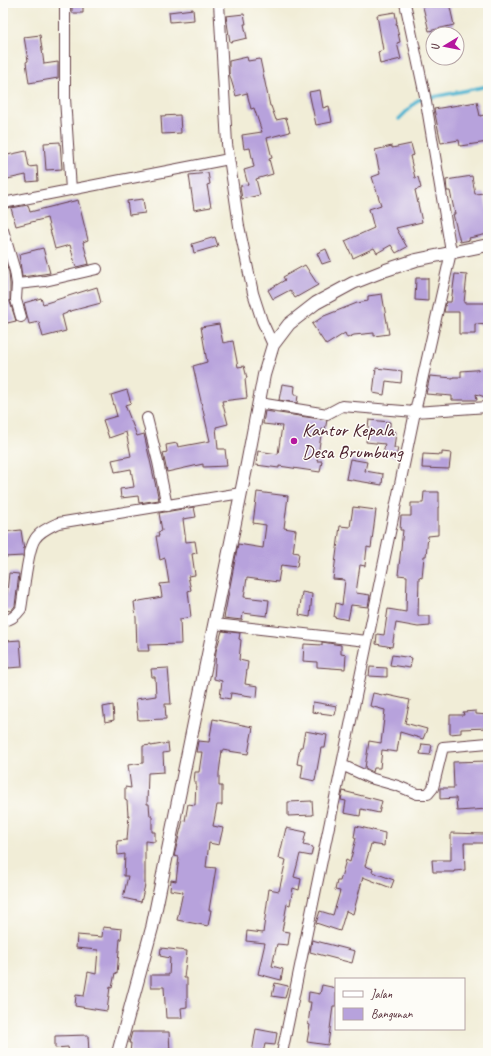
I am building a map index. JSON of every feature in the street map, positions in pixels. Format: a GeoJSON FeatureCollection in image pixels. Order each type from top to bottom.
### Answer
{"type":"FeatureCollection","features":[{"type":"Feature","properties":{"kind":"street"},"geometry":{"type":"LineString","coordinates":[[65,3],[65,98],[71,190]]}},
{"type":"Feature","properties":{"kind":"street"},"geometry":{"type":"LineString","coordinates":[[219,3],[227,144],[239,226],[253,293],[262,321],[273,345]]}},
{"type":"Feature","properties":{"kind":"street"},"geometry":{"type":"LineString","coordinates":[[282,1053],[415,412],[451,252],[425,99],[405,3]]}},
{"type":"Feature","properties":{"kind":"street"},"geometry":{"type":"LineString","coordinates":[[3,203],[229,159]]}},
{"type":"Feature","properties":{"kind":"street"},"geometry":{"type":"LineString","coordinates":[[3,230],[17,284],[16,300],[21,318]]}},
{"type":"Feature","properties":{"kind":"street"},"geometry":{"type":"LineString","coordinates":[[118,1053],[152,928],[242,493],[264,375],[273,345],[289,324],[316,303],[352,283],[408,263],[451,252],[488,245]]}},
{"type":"Feature","properties":{"kind":"street"},"geometry":{"type":"LineString","coordinates":[[17,284],[45,280],[97,269]]}},
{"type":"Feature","properties":{"kind":"street"},"geometry":{"type":"LineString","coordinates":[[259,404],[327,414],[342,406],[415,412],[488,407]]}},
{"type":"Feature","properties":{"kind":"street"},"geometry":{"type":"LineString","coordinates":[[147,418],[167,506]]}},
{"type":"Feature","properties":{"kind":"street"},"geometry":{"type":"LineString","coordinates":[[3,621],[13,617],[21,609],[30,554],[35,539],[49,527],[58,524],[242,493]]}},
{"type":"Feature","properties":{"kind":"street"},"geometry":{"type":"LineString","coordinates":[[215,624],[367,641]]}},
{"type":"Feature","properties":{"kind":"street"},"geometry":{"type":"LineString","coordinates":[[342,765],[370,778],[423,795],[428,794],[433,788],[443,747],[488,743]]}},
{"type":"Feature","properties":{"kind":"building"},"geometry":{"type":"Polygon","coordinates":[[[72,3],[83,3],[83,13],[72,13],[72,3]]]}},
{"type":"Feature","properties":{"kind":"building"},"geometry":{"type":"Polygon","coordinates":[[[422,3],[449,3],[454,25],[428,26],[422,3]]]}},
{"type":"Feature","properties":{"kind":"building"},"geometry":{"type":"Polygon","coordinates":[[[193,9],[194,20],[170,22],[169,12],[193,9]]]}},
{"type":"Feature","properties":{"kind":"building"},"geometry":{"type":"Polygon","coordinates":[[[395,12],[400,42],[397,43],[401,59],[380,64],[378,52],[383,50],[377,15],[395,12]]]}},
{"type":"Feature","properties":{"kind":"building"},"geometry":{"type":"Polygon","coordinates":[[[244,14],[246,24],[244,24],[247,38],[230,42],[226,16],[244,14]]]}},
{"type":"Feature","properties":{"kind":"building"},"geometry":{"type":"Polygon","coordinates":[[[40,35],[44,64],[58,62],[58,78],[29,83],[26,62],[28,61],[24,37],[40,35]]]}},
{"type":"Feature","properties":{"kind":"building"},"geometry":{"type":"Polygon","coordinates":[[[247,57],[248,61],[260,59],[270,106],[276,120],[286,118],[290,132],[267,138],[272,158],[269,159],[273,174],[256,179],[260,195],[242,199],[240,186],[248,185],[244,170],[254,167],[250,148],[244,149],[242,135],[262,132],[254,108],[251,109],[247,93],[236,96],[229,73],[229,61],[247,57]]]}},
{"type":"Feature","properties":{"kind":"building"},"geometry":{"type":"Polygon","coordinates":[[[320,90],[323,108],[329,106],[332,122],[316,125],[309,92],[320,90]]]}},
{"type":"Feature","properties":{"kind":"building"},"geometry":{"type":"Polygon","coordinates":[[[477,102],[480,116],[488,114],[488,142],[460,146],[459,140],[441,143],[434,109],[477,102]]]}},
{"type":"Feature","properties":{"kind":"building"},"geometry":{"type":"Polygon","coordinates":[[[180,115],[181,133],[162,134],[161,116],[180,115]]]}},
{"type":"Feature","properties":{"kind":"building"},"geometry":{"type":"Polygon","coordinates":[[[60,142],[62,169],[46,170],[44,143],[60,142]]]}},
{"type":"Feature","properties":{"kind":"building"},"geometry":{"type":"Polygon","coordinates":[[[411,144],[414,155],[410,156],[415,178],[418,177],[421,188],[415,190],[422,222],[396,228],[407,247],[396,253],[391,245],[377,253],[374,248],[353,258],[345,241],[374,228],[369,209],[381,205],[372,177],[380,174],[375,150],[411,144]]]}},
{"type":"Feature","properties":{"kind":"building"},"geometry":{"type":"Polygon","coordinates":[[[26,151],[29,167],[37,166],[38,181],[27,182],[26,175],[3,180],[3,156],[26,151]]]}},
{"type":"Feature","properties":{"kind":"building"},"geometry":{"type":"Polygon","coordinates":[[[208,173],[210,184],[207,185],[211,207],[194,210],[189,175],[208,173]]]}},
{"type":"Feature","properties":{"kind":"building"},"geometry":{"type":"Polygon","coordinates":[[[472,176],[475,194],[484,193],[488,213],[488,234],[469,238],[470,240],[460,242],[453,214],[455,214],[450,191],[447,191],[446,180],[472,176]]]}},
{"type":"Feature","properties":{"kind":"building"},"geometry":{"type":"Polygon","coordinates":[[[143,199],[145,213],[129,215],[127,201],[143,199]]]}},
{"type":"Feature","properties":{"kind":"building"},"geometry":{"type":"Polygon","coordinates":[[[78,200],[88,240],[83,242],[89,264],[76,267],[70,245],[55,249],[47,218],[16,226],[11,208],[28,205],[30,212],[78,200]]]}},
{"type":"Feature","properties":{"kind":"building"},"geometry":{"type":"Polygon","coordinates":[[[215,237],[218,246],[194,253],[192,244],[215,237]]]}},
{"type":"Feature","properties":{"kind":"building"},"geometry":{"type":"Polygon","coordinates":[[[43,248],[50,273],[22,277],[19,254],[43,248]]]}},
{"type":"Feature","properties":{"kind":"building"},"geometry":{"type":"Polygon","coordinates":[[[326,249],[331,261],[322,264],[317,253],[326,249]]]}},
{"type":"Feature","properties":{"kind":"building"},"geometry":{"type":"Polygon","coordinates":[[[3,265],[6,265],[9,272],[10,302],[16,321],[3,324],[3,265]]]}},
{"type":"Feature","properties":{"kind":"building"},"geometry":{"type":"Polygon","coordinates":[[[305,265],[318,285],[295,298],[290,290],[273,299],[268,290],[285,280],[283,277],[305,265]]]}},
{"type":"Feature","properties":{"kind":"building"},"geometry":{"type":"Polygon","coordinates":[[[455,274],[467,275],[464,303],[488,303],[488,325],[475,324],[475,334],[459,334],[459,312],[444,312],[446,302],[451,302],[455,274]]]}},
{"type":"Feature","properties":{"kind":"building"},"geometry":{"type":"Polygon","coordinates":[[[416,278],[428,278],[428,301],[415,300],[416,278]]]}},
{"type":"Feature","properties":{"kind":"building"},"geometry":{"type":"Polygon","coordinates":[[[97,287],[101,303],[67,312],[62,315],[66,331],[43,337],[39,322],[29,324],[24,303],[41,298],[43,304],[97,287]]]}},
{"type":"Feature","properties":{"kind":"building"},"geometry":{"type":"Polygon","coordinates":[[[382,294],[389,334],[374,336],[374,333],[354,335],[347,338],[345,333],[326,345],[312,324],[324,316],[357,303],[368,301],[368,296],[382,294]]]}},
{"type":"Feature","properties":{"kind":"building"},"geometry":{"type":"Polygon","coordinates":[[[219,324],[223,343],[233,341],[238,367],[244,366],[247,378],[245,379],[247,398],[222,401],[228,424],[216,427],[218,449],[225,449],[227,466],[203,467],[203,464],[167,472],[163,453],[167,452],[166,445],[177,443],[178,447],[210,441],[193,366],[207,362],[201,327],[219,324]]]}},
{"type":"Feature","properties":{"kind":"building"},"geometry":{"type":"Polygon","coordinates":[[[376,368],[402,371],[401,383],[386,381],[384,395],[373,393],[376,368]]]}},
{"type":"Feature","properties":{"kind":"building"},"geometry":{"type":"Polygon","coordinates":[[[488,369],[488,398],[476,394],[477,400],[452,400],[452,396],[426,394],[430,376],[453,378],[461,377],[461,371],[488,369]]]}},
{"type":"Feature","properties":{"kind":"building"},"geometry":{"type":"Polygon","coordinates":[[[282,384],[295,386],[294,395],[298,395],[297,403],[279,400],[282,384]]]}},
{"type":"Feature","properties":{"kind":"building"},"geometry":{"type":"Polygon","coordinates":[[[127,390],[131,403],[125,405],[137,436],[144,434],[159,500],[139,503],[138,496],[121,498],[120,489],[134,487],[131,469],[115,472],[112,460],[131,456],[126,432],[109,438],[103,420],[117,416],[111,395],[127,390]]]}},
{"type":"Feature","properties":{"kind":"building"},"geometry":{"type":"Polygon","coordinates":[[[265,411],[327,420],[325,430],[322,429],[317,461],[322,461],[320,472],[279,466],[279,468],[256,465],[258,451],[278,454],[282,426],[263,424],[265,411]]]}},
{"type":"Feature","properties":{"kind":"building"},"geometry":{"type":"Polygon","coordinates":[[[369,420],[390,422],[390,431],[396,432],[394,448],[398,448],[396,457],[383,455],[385,444],[366,442],[369,420]]]}},
{"type":"Feature","properties":{"kind":"building"},"geometry":{"type":"Polygon","coordinates":[[[442,452],[451,453],[449,469],[422,468],[423,454],[442,455],[442,452]]]}},
{"type":"Feature","properties":{"kind":"building"},"geometry":{"type":"Polygon","coordinates":[[[350,459],[367,462],[365,471],[383,474],[382,485],[346,479],[350,459]]]}},
{"type":"Feature","properties":{"kind":"building"},"geometry":{"type":"Polygon","coordinates":[[[257,492],[288,496],[284,528],[296,530],[293,552],[299,553],[297,567],[281,565],[278,582],[247,578],[244,597],[269,600],[267,616],[243,613],[242,620],[224,618],[238,544],[263,548],[266,525],[253,523],[257,492]]]}},
{"type":"Feature","properties":{"kind":"building"},"geometry":{"type":"Polygon","coordinates":[[[424,492],[439,492],[438,535],[428,536],[422,578],[419,577],[418,616],[430,616],[430,626],[418,627],[396,623],[392,647],[376,644],[377,634],[384,635],[388,609],[406,612],[407,576],[398,575],[403,530],[400,530],[401,516],[411,516],[411,503],[423,503],[424,492]]]}},
{"type":"Feature","properties":{"kind":"building"},"geometry":{"type":"Polygon","coordinates":[[[194,507],[196,517],[183,519],[186,542],[195,541],[197,553],[192,554],[195,575],[188,576],[191,590],[188,591],[191,617],[180,619],[181,644],[148,645],[149,651],[137,651],[134,602],[162,597],[160,584],[169,583],[165,558],[160,560],[156,536],[159,536],[158,532],[162,531],[159,513],[194,507]]]}},
{"type":"Feature","properties":{"kind":"building"},"geometry":{"type":"Polygon","coordinates":[[[353,507],[376,510],[371,548],[367,547],[365,566],[360,565],[356,593],[370,595],[368,607],[351,605],[348,620],[334,617],[336,603],[342,605],[345,580],[333,579],[340,526],[350,527],[353,507]]]}},
{"type":"Feature","properties":{"kind":"building"},"geometry":{"type":"Polygon","coordinates":[[[21,530],[24,550],[23,556],[4,557],[3,532],[21,530]]]}},
{"type":"Feature","properties":{"kind":"building"},"geometry":{"type":"Polygon","coordinates":[[[9,573],[19,574],[15,606],[11,611],[5,610],[9,573]]]}},
{"type":"Feature","properties":{"kind":"building"},"geometry":{"type":"Polygon","coordinates":[[[302,592],[312,594],[310,617],[299,615],[302,592]]]}},
{"type":"Feature","properties":{"kind":"building"},"geometry":{"type":"Polygon","coordinates":[[[222,631],[240,633],[239,639],[241,640],[239,660],[248,662],[245,684],[258,686],[257,697],[231,693],[230,699],[220,697],[222,681],[214,679],[216,651],[222,631]]]}},
{"type":"Feature","properties":{"kind":"building"},"geometry":{"type":"Polygon","coordinates":[[[20,640],[22,667],[8,668],[6,641],[20,640]]]}},
{"type":"Feature","properties":{"kind":"building"},"geometry":{"type":"Polygon","coordinates":[[[322,642],[341,645],[341,654],[346,655],[345,669],[317,667],[317,662],[303,661],[304,644],[322,645],[322,642]]]}},
{"type":"Feature","properties":{"kind":"building"},"geometry":{"type":"Polygon","coordinates":[[[392,655],[412,658],[410,668],[390,665],[392,655]]]}},
{"type":"Feature","properties":{"kind":"building"},"geometry":{"type":"Polygon","coordinates":[[[370,667],[387,668],[387,677],[369,676],[370,667]]]}},
{"type":"Feature","properties":{"kind":"building"},"geometry":{"type":"Polygon","coordinates":[[[168,668],[171,704],[165,704],[166,719],[138,720],[136,699],[156,696],[155,677],[152,677],[151,669],[168,668]]]}},
{"type":"Feature","properties":{"kind":"building"},"geometry":{"type":"Polygon","coordinates":[[[373,693],[410,700],[405,723],[427,729],[423,739],[400,732],[397,752],[382,750],[380,768],[374,768],[373,772],[365,768],[369,741],[381,743],[385,710],[370,706],[373,693]]]}},
{"type":"Feature","properties":{"kind":"building"},"geometry":{"type":"Polygon","coordinates":[[[313,702],[337,706],[335,715],[312,712],[313,702]]]}},
{"type":"Feature","properties":{"kind":"building"},"geometry":{"type":"Polygon","coordinates":[[[113,705],[114,720],[105,722],[103,707],[113,705]]]}},
{"type":"Feature","properties":{"kind":"building"},"geometry":{"type":"Polygon","coordinates":[[[476,711],[476,714],[488,715],[488,728],[461,729],[461,733],[450,734],[450,715],[464,715],[463,712],[476,711]]]}},
{"type":"Feature","properties":{"kind":"building"},"geometry":{"type":"Polygon","coordinates":[[[213,719],[253,727],[248,754],[222,750],[219,786],[222,786],[222,805],[217,805],[213,826],[223,828],[219,845],[209,843],[206,867],[216,868],[208,926],[177,920],[183,892],[170,890],[171,880],[176,881],[179,857],[174,856],[183,820],[185,821],[188,804],[195,805],[195,772],[199,772],[202,752],[196,752],[198,741],[209,742],[213,719]]]}},
{"type":"Feature","properties":{"kind":"building"},"geometry":{"type":"Polygon","coordinates":[[[305,731],[327,735],[325,748],[321,748],[315,781],[301,778],[303,765],[297,764],[305,731]]]}},
{"type":"Feature","properties":{"kind":"building"},"geometry":{"type":"Polygon","coordinates":[[[168,743],[169,752],[163,753],[164,772],[148,773],[147,804],[149,804],[150,816],[152,816],[152,832],[155,832],[155,842],[145,841],[145,885],[141,902],[123,898],[128,876],[124,876],[125,854],[118,855],[117,841],[127,840],[129,815],[127,801],[125,800],[125,787],[131,788],[128,765],[143,763],[143,746],[168,743]]]}},
{"type":"Feature","properties":{"kind":"building"},"geometry":{"type":"Polygon","coordinates":[[[422,744],[432,745],[430,755],[420,754],[422,744]]]}},
{"type":"Feature","properties":{"kind":"building"},"geometry":{"type":"Polygon","coordinates":[[[488,761],[488,809],[457,811],[456,798],[440,799],[440,788],[454,788],[453,762],[488,761]]]}},
{"type":"Feature","properties":{"kind":"building"},"geometry":{"type":"Polygon","coordinates":[[[343,791],[382,801],[379,813],[361,809],[360,816],[344,813],[346,801],[341,800],[343,791]]]}},
{"type":"Feature","properties":{"kind":"building"},"geometry":{"type":"Polygon","coordinates":[[[312,801],[313,815],[288,816],[288,802],[312,801]]]}},
{"type":"Feature","properties":{"kind":"building"},"geometry":{"type":"Polygon","coordinates":[[[356,826],[385,833],[384,846],[371,844],[365,866],[373,869],[372,872],[394,880],[391,888],[363,877],[353,914],[346,911],[340,931],[316,923],[320,911],[333,915],[340,891],[335,890],[337,881],[340,881],[346,860],[350,862],[356,838],[354,837],[356,826]]]}},
{"type":"Feature","properties":{"kind":"building"},"geometry":{"type":"Polygon","coordinates":[[[286,828],[306,832],[303,845],[313,847],[311,856],[300,854],[294,877],[301,879],[299,890],[293,888],[290,905],[287,904],[282,931],[290,932],[288,945],[277,944],[272,966],[283,969],[281,980],[258,974],[265,943],[246,941],[247,931],[263,933],[269,889],[279,891],[286,860],[279,858],[286,828]]]}},
{"type":"Feature","properties":{"kind":"building"},"geometry":{"type":"Polygon","coordinates":[[[451,833],[486,834],[485,843],[464,843],[465,870],[454,872],[433,872],[432,860],[451,860],[451,833]]]}},
{"type":"Feature","properties":{"kind":"building"},"geometry":{"type":"Polygon","coordinates":[[[103,927],[122,929],[117,974],[115,973],[112,988],[110,987],[107,1011],[75,1006],[76,995],[84,996],[88,972],[96,974],[98,950],[76,948],[77,935],[102,937],[103,927]]]}},
{"type":"Feature","properties":{"kind":"building"},"geometry":{"type":"Polygon","coordinates":[[[312,940],[355,951],[352,963],[310,952],[312,940]]]}},
{"type":"Feature","properties":{"kind":"building"},"geometry":{"type":"Polygon","coordinates":[[[161,948],[187,951],[184,978],[187,978],[187,1007],[181,1008],[182,1018],[166,1018],[164,987],[151,987],[151,975],[169,975],[170,958],[160,956],[161,948]]]}},
{"type":"Feature","properties":{"kind":"building"},"geometry":{"type":"Polygon","coordinates":[[[275,983],[288,986],[285,998],[272,996],[275,983]]]}},
{"type":"Feature","properties":{"kind":"building"},"geometry":{"type":"Polygon","coordinates":[[[322,985],[335,988],[335,1006],[333,1006],[328,1045],[307,1042],[310,1025],[308,1024],[311,1002],[308,1002],[309,992],[320,994],[322,985]]]}},
{"type":"Feature","properties":{"kind":"building"},"geometry":{"type":"Polygon","coordinates":[[[256,1029],[277,1033],[275,1045],[265,1044],[263,1053],[252,1053],[256,1029]]]}},
{"type":"Feature","properties":{"kind":"building"},"geometry":{"type":"Polygon","coordinates":[[[132,1032],[169,1032],[170,1053],[130,1053],[131,1043],[129,1043],[132,1032]]]}},
{"type":"Feature","properties":{"kind":"building"},"geometry":{"type":"Polygon","coordinates":[[[88,1035],[89,1053],[69,1053],[68,1047],[55,1048],[55,1036],[88,1035]]]}},
{"type":"Feature","properties":{"kind":"waterway"},"geometry":{"type":"LineString","coordinates":[[399,119],[418,100],[488,86]]}},
{"type":"Feature","properties":{"kind":"place","name":"Kantor Kepala Desa Brumbung"},"geometry":{"type":"Point","coordinates":[294,441]}}]}
